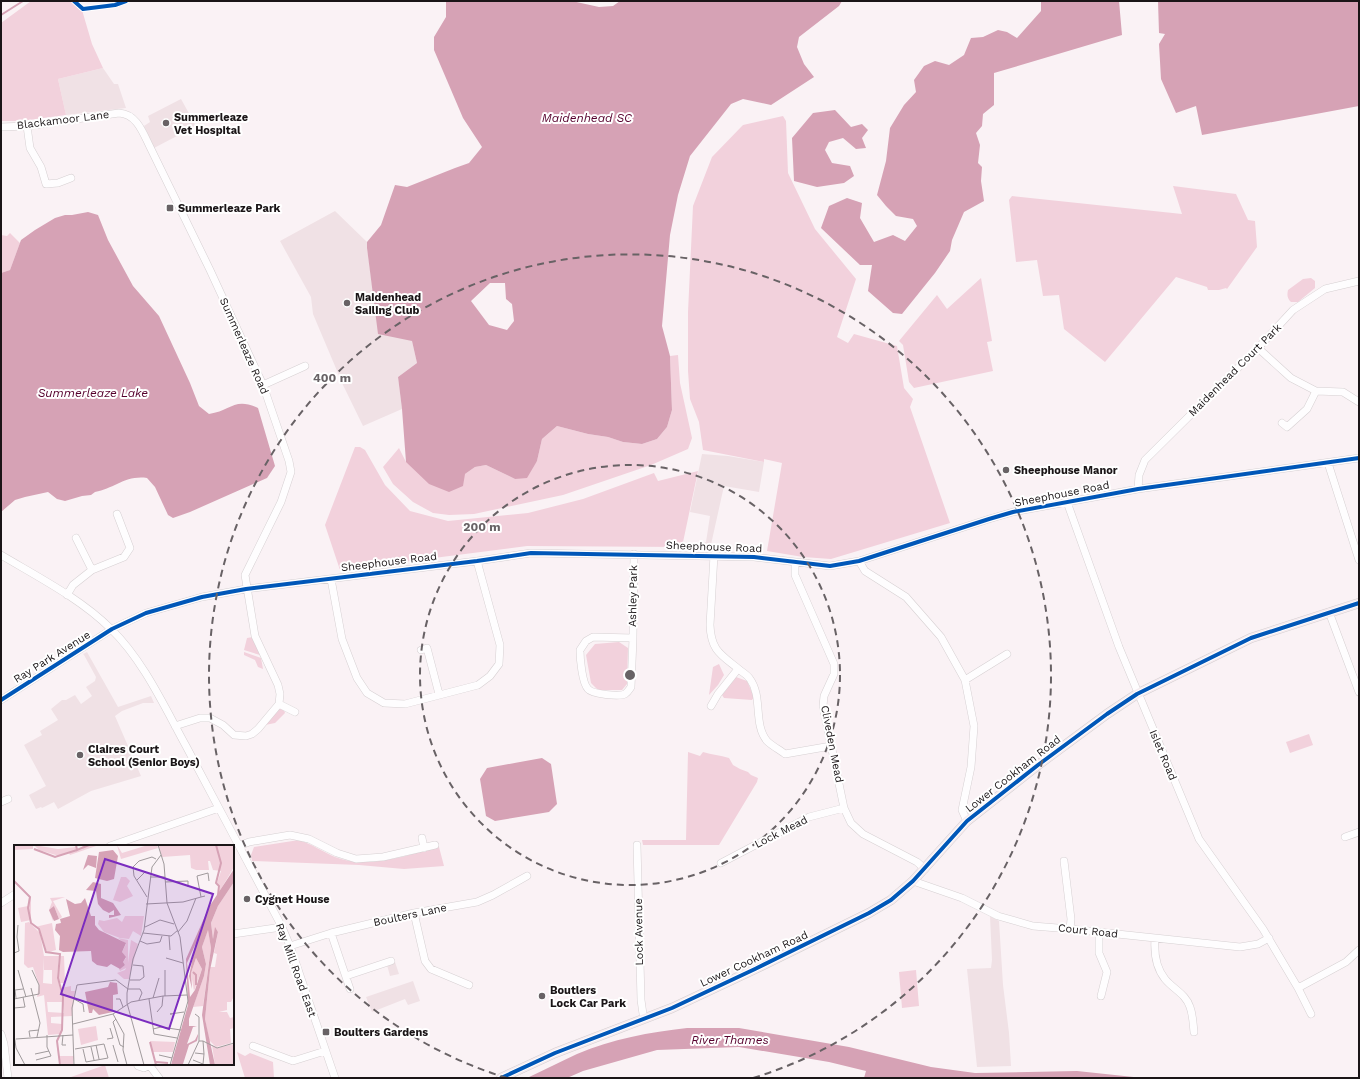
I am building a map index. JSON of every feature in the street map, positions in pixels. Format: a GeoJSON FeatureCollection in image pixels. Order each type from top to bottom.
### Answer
{"type":"FeatureCollection","features":[{"type":"Feature","properties":{"kind":"main road","name":"Lower Cookham Road"},"geometry":{"type":"LineString","coordinates":[[500,1078],[555,1053],[672,1008],[748,973],[869,913],[891,900],[913,881],[967,821],[1038,765],[1107,714],[1137,694],[1251,638],[1359,603]]}},
{"type":"Feature","properties":{"kind":"street","name":"Blackamoor Lane"},"geometry":{"type":"LineString","coordinates":[[1,127],[27,126],[119,113],[126,114]]}},
{"type":"Feature","properties":{"kind":"street","name":"Summerleaze Road"},"geometry":{"type":"LineString","coordinates":[[126,114],[132,117],[144,134],[210,270],[263,385],[289,461],[291,472],[281,502],[245,575],[246,589],[253,617],[255,636],[278,685],[280,694],[279,704]]}},
{"type":"Feature","properties":{"kind":"street"},"geometry":{"type":"LineString","coordinates":[[27,126],[30,148],[41,167],[46,184],[58,183],[71,178]]}},
{"type":"Feature","properties":{"kind":"street","name":"Maidenhead Court Park"},"geometry":{"type":"LineString","coordinates":[[1138,489],[1139,475],[1145,460],[1258,348],[1293,310],[1325,289],[1359,281]]}},
{"type":"Feature","properties":{"kind":"street"},"geometry":{"type":"LineString","coordinates":[[1258,348],[1291,378],[1316,391],[1343,392],[1359,402]]}},
{"type":"Feature","properties":{"kind":"street"},"geometry":{"type":"LineString","coordinates":[[263,385],[305,366]]}},
{"type":"Feature","properties":{"kind":"street"},"geometry":{"type":"LineString","coordinates":[[1284,427],[1307,409],[1316,391]]}},
{"type":"Feature","properties":{"kind":"street","name":"Sheephouse Road"},"geometry":{"type":"LineString","coordinates":[[112,629],[146,614],[167,607],[202,597],[246,589],[478,561],[531,553],[714,555],[754,557],[830,566],[859,561],[1014,512],[1138,489],[1359,458]]}},
{"type":"Feature","properties":{"kind":"street"},"geometry":{"type":"LineString","coordinates":[[1328,463],[1359,560]]}},
{"type":"Feature","properties":{"kind":"street","name":"Islet Road"},"geometry":{"type":"LineString","coordinates":[[1067,502],[1137,694],[1199,839],[1269,938],[1311,1014]]}},
{"type":"Feature","properties":{"kind":"street"},"geometry":{"type":"LineString","coordinates":[[67,595],[73,585],[92,570],[124,557],[130,548],[116,514]]}},
{"type":"Feature","properties":{"kind":"street"},"geometry":{"type":"LineString","coordinates":[[76,538],[92,570]]}},
{"type":"Feature","properties":{"kind":"street","name":"Ashley Park"},"geometry":{"type":"LineString","coordinates":[[633,638],[593,637],[584,643],[580,650],[580,654],[584,680],[589,690],[616,695],[625,694],[631,687],[633,638],[634,554]]}},
{"type":"Feature","properties":{"kind":"street","name":"Ray Mill Road East"},"geometry":{"type":"LineString","coordinates":[[1,555],[67,595],[95,614],[112,629],[134,655],[175,726],[282,927],[290,946],[335,1078]]}},
{"type":"Feature","properties":{"kind":"street"},"geometry":{"type":"LineString","coordinates":[[714,555],[710,635],[713,645],[718,652],[750,679],[755,692],[761,731],[768,742],[785,754],[831,746]]}},
{"type":"Feature","properties":{"kind":"street"},"geometry":{"type":"LineString","coordinates":[[331,579],[342,639],[357,678],[367,693],[384,703],[405,704],[478,685],[490,676],[499,664],[500,645],[478,561]]}},
{"type":"Feature","properties":{"kind":"street"},"geometry":{"type":"LineString","coordinates":[[859,561],[865,571],[906,597],[941,637],[965,680],[974,726],[971,767],[962,810],[967,821]]}},
{"type":"Feature","properties":{"kind":"street","name":"Cliveden Mead"},"geometry":{"type":"LineString","coordinates":[[795,562],[795,575],[834,664],[834,674],[824,696],[823,706],[844,808],[850,823],[863,834],[917,862],[925,869]]}},
{"type":"Feature","properties":{"kind":"street"},"geometry":{"type":"LineString","coordinates":[[1329,612],[1359,692]]}},
{"type":"Feature","properties":{"kind":"street","name":"Ray Park Avenue"},"geometry":{"type":"LineString","coordinates":[[1,700],[112,629]]}},
{"type":"Feature","properties":{"kind":"street"},"geometry":{"type":"LineString","coordinates":[[424,647],[439,694]]}},
{"type":"Feature","properties":{"kind":"street"},"geometry":{"type":"LineString","coordinates":[[965,680],[1007,654]]}},
{"type":"Feature","properties":{"kind":"street"},"geometry":{"type":"LineString","coordinates":[[711,706],[718,694],[738,669]]}},
{"type":"Feature","properties":{"kind":"street"},"geometry":{"type":"LineString","coordinates":[[175,726],[200,718],[210,718],[223,725],[234,735],[246,736],[252,734],[258,729],[279,704],[295,712]]}},
{"type":"Feature","properties":{"kind":"street"},"geometry":{"type":"LineString","coordinates":[[113,845],[219,808]]}},
{"type":"Feature","properties":{"kind":"street","name":"Lock Mead"},"geometry":{"type":"LineString","coordinates":[[721,864],[809,817],[844,808]]}},
{"type":"Feature","properties":{"kind":"street"},"geometry":{"type":"LineString","coordinates":[[1345,837],[1359,832]]}},
{"type":"Feature","properties":{"kind":"street"},"geometry":{"type":"LineString","coordinates":[[239,846],[249,842],[290,835],[309,839],[337,853],[356,859],[383,857],[435,845]]}},
{"type":"Feature","properties":{"kind":"street"},"geometry":{"type":"LineString","coordinates":[[422,838],[424,848]]}},
{"type":"Feature","properties":{"kind":"street","name":"Lock Avenue"},"geometry":{"type":"LineString","coordinates":[[637,845],[641,1000],[645,1018]]}},
{"type":"Feature","properties":{"kind":"street"},"geometry":{"type":"LineString","coordinates":[[1064,861],[1061,870],[1071,919],[1070,929]]}},
{"type":"Feature","properties":{"kind":"street","name":"Boulters Lane"},"geometry":{"type":"LineString","coordinates":[[290,946],[331,933],[414,913],[477,902],[527,876]]}},
{"type":"Feature","properties":{"kind":"street","name":"Court Road"},"geometry":{"type":"LineString","coordinates":[[913,881],[962,898],[998,916],[1033,926],[1240,948],[1258,944],[1269,938]]}},
{"type":"Feature","properties":{"kind":"street"},"geometry":{"type":"LineString","coordinates":[[1,903],[14,895]]}},
{"type":"Feature","properties":{"kind":"street"},"geometry":{"type":"LineString","coordinates":[[414,913],[425,961],[431,969],[469,985]]}},
{"type":"Feature","properties":{"kind":"street"},"geometry":{"type":"LineString","coordinates":[[234,934],[282,927]]}},
{"type":"Feature","properties":{"kind":"street"},"geometry":{"type":"LineString","coordinates":[[1099,932],[1099,953],[1106,972],[1101,996]]}},
{"type":"Feature","properties":{"kind":"street"},"geometry":{"type":"LineString","coordinates":[[331,933],[350,989]]}},
{"type":"Feature","properties":{"kind":"street"},"geometry":{"type":"LineString","coordinates":[[1155,938],[1154,947],[1159,968],[1166,979],[1184,997],[1190,1007],[1194,1032]]}},
{"type":"Feature","properties":{"kind":"street"},"geometry":{"type":"LineString","coordinates":[[1298,988],[1346,962],[1359,950]]}},
{"type":"Feature","properties":{"kind":"street"},"geometry":{"type":"LineString","coordinates":[[346,976],[391,961]]}},
{"type":"Feature","properties":{"kind":"street"},"geometry":{"type":"LineString","coordinates":[[1,1034],[4,1044],[8,1078]]}},
{"type":"Feature","properties":{"kind":"street"},"geometry":{"type":"LineString","coordinates":[[253,1046],[293,1061],[325,1050]]}},
{"type":"Feature","properties":{"kind":"street"},"geometry":{"type":"LineString","coordinates":[[138,1065],[144,1068],[151,1065],[159,1078]]}},
{"type":"Feature","properties":{"kind":"shaded area"},"geometry":{"type":"Polygon","coordinates":[[[31,1],[71,1],[82,10],[92,44],[103,68],[58,79],[66,115],[21,121],[1,121],[1,23],[31,1]]]}},
{"type":"Feature","properties":{"kind":"shaded area"},"geometry":{"type":"Polygon","coordinates":[[[103,68],[114,84],[118,84],[126,108],[66,115],[58,79],[103,68]]]}},
{"type":"Feature","properties":{"kind":"shaded area"},"geometry":{"type":"Polygon","coordinates":[[[181,99],[196,126],[154,148],[144,126],[150,122],[148,116],[181,99]]]}},
{"type":"Feature","properties":{"kind":"shaded area"},"geometry":{"type":"Polygon","coordinates":[[[783,116],[786,121],[788,173],[815,229],[856,279],[837,337],[848,343],[854,334],[897,346],[904,388],[913,399],[910,407],[950,523],[831,559],[803,557],[767,551],[782,463],[764,459],[764,462],[703,450],[699,422],[690,399],[688,371],[688,312],[693,206],[712,157],[743,125],[783,116]]]}},
{"type":"Feature","properties":{"kind":"shaded area"},"geometry":{"type":"Polygon","coordinates":[[[1173,186],[1236,194],[1248,220],[1255,221],[1257,247],[1227,289],[1208,290],[1207,287],[1176,277],[1105,362],[1064,329],[1059,295],[1043,296],[1037,260],[1016,262],[1009,200],[1012,196],[1182,214],[1173,186]]]}},
{"type":"Feature","properties":{"kind":"shaded area","name":"Maidenhead Sailing Club"},"geometry":{"type":"Polygon","coordinates":[[[335,211],[367,242],[377,321],[412,341],[417,363],[398,377],[402,409],[363,426],[343,385],[313,314],[311,297],[280,241],[335,211]]]}},
{"type":"Feature","properties":{"kind":"shaded area"},"geometry":{"type":"Polygon","coordinates":[[[10,233],[20,243],[10,270],[1,273],[1,235],[7,236],[10,233]]]}},
{"type":"Feature","properties":{"kind":"shaded area"},"geometry":{"type":"Polygon","coordinates":[[[981,278],[992,341],[987,342],[993,371],[914,388],[909,382],[903,345],[899,341],[937,295],[947,309],[981,278]]]}},
{"type":"Feature","properties":{"kind":"shaded area"},"geometry":{"type":"Polygon","coordinates":[[[1311,278],[1315,281],[1315,288],[1298,302],[1291,302],[1287,293],[1288,290],[1303,279],[1311,278]]]}},
{"type":"Feature","properties":{"kind":"shaded area"},"geometry":{"type":"Polygon","coordinates":[[[678,355],[680,383],[692,438],[688,449],[651,465],[563,495],[474,514],[449,515],[433,513],[413,502],[393,484],[383,467],[399,448],[406,462],[465,474],[475,467],[486,465],[515,479],[537,461],[542,439],[557,426],[588,434],[608,437],[623,442],[642,444],[657,439],[667,427],[672,410],[670,356],[678,355]]]}},
{"type":"Feature","properties":{"kind":"shaded area"},"geometry":{"type":"Polygon","coordinates":[[[355,447],[360,447],[365,450],[385,485],[410,511],[448,521],[528,513],[583,499],[654,473],[658,481],[698,471],[682,547],[527,546],[340,570],[325,525],[355,447]]]}},
{"type":"Feature","properties":{"kind":"shaded area"},"geometry":{"type":"Polygon","coordinates":[[[702,454],[728,456],[764,462],[759,492],[724,486],[710,549],[702,548],[703,543],[706,542],[710,516],[690,512],[702,454]]]}},
{"type":"Feature","properties":{"kind":"shaded area"},"geometry":{"type":"Polygon","coordinates":[[[253,637],[260,655],[244,650],[247,638],[253,637]]]}},
{"type":"Feature","properties":{"kind":"shaded area"},"geometry":{"type":"Polygon","coordinates":[[[619,642],[628,648],[627,684],[622,690],[598,690],[591,683],[586,655],[595,644],[619,642]]]}},
{"type":"Feature","properties":{"kind":"shaded area","name":"Claires Court School (Senior Boys)"},"geometry":{"type":"Polygon","coordinates":[[[87,652],[118,707],[151,696],[154,703],[143,703],[122,711],[115,716],[141,776],[91,791],[58,809],[54,802],[42,808],[36,809],[29,795],[46,786],[24,745],[42,735],[40,731],[58,720],[51,709],[62,700],[66,700],[75,695],[81,704],[92,696],[86,687],[95,681],[96,677],[83,654],[87,652]]]}},
{"type":"Feature","properties":{"kind":"shaded area"},"geometry":{"type":"Polygon","coordinates":[[[244,652],[261,658],[263,669],[258,667],[255,660],[244,655],[244,652]]]}},
{"type":"Feature","properties":{"kind":"shaded area"},"geometry":{"type":"Polygon","coordinates":[[[719,664],[724,675],[709,695],[713,667],[719,664]]]}},
{"type":"Feature","properties":{"kind":"shaded area"},"geometry":{"type":"Polygon","coordinates":[[[736,677],[747,681],[754,697],[752,700],[724,698],[722,695],[736,677]]]}},
{"type":"Feature","properties":{"kind":"shaded area"},"geometry":{"type":"Polygon","coordinates":[[[278,708],[284,710],[285,713],[275,723],[265,725],[278,708]]]}},
{"type":"Feature","properties":{"kind":"shaded area"},"geometry":{"type":"Polygon","coordinates":[[[1309,734],[1313,745],[1290,753],[1286,742],[1309,734]]]}},
{"type":"Feature","properties":{"kind":"shaded area"},"geometry":{"type":"Polygon","coordinates":[[[688,752],[700,756],[703,752],[729,758],[733,765],[758,778],[757,782],[719,845],[643,845],[642,840],[686,840],[688,752]]]}},
{"type":"Feature","properties":{"kind":"shaded area"},"geometry":{"type":"Polygon","coordinates":[[[299,840],[335,857],[348,861],[361,862],[387,860],[439,847],[444,866],[404,869],[359,865],[252,861],[251,855],[254,847],[299,840]]]}},
{"type":"Feature","properties":{"kind":"shaded area"},"geometry":{"type":"Polygon","coordinates":[[[990,916],[999,921],[1003,985],[1009,1033],[1011,1066],[977,1067],[967,969],[991,968],[990,916]]]}},
{"type":"Feature","properties":{"kind":"shaded area"},"geometry":{"type":"Polygon","coordinates":[[[395,962],[399,974],[390,976],[387,965],[395,962]]]}},
{"type":"Feature","properties":{"kind":"shaded area"},"geometry":{"type":"Polygon","coordinates":[[[916,970],[919,1006],[902,1008],[899,972],[916,970]]]}},
{"type":"Feature","properties":{"kind":"shaded area"},"geometry":{"type":"Polygon","coordinates":[[[413,981],[420,1001],[408,1005],[405,999],[372,1012],[366,997],[413,981]]]}},
{"type":"Feature","properties":{"kind":"shaded area"},"geometry":{"type":"Polygon","coordinates":[[[237,1052],[245,1056],[250,1053],[273,1062],[274,1078],[245,1078],[237,1052]]]}},
{"type":"Feature","properties":{"kind":"shaded area"},"geometry":{"type":"Polygon","coordinates":[[[105,1065],[109,1078],[71,1078],[71,1077],[105,1065]]]}},
{"type":"Feature","properties":{"kind":"water","name":"Maidenhead SC"},"geometry":{"type":"Polygon","coordinates":[[[446,1],[572,1],[599,7],[613,6],[620,1],[842,1],[839,6],[799,37],[797,47],[804,64],[814,77],[771,105],[743,99],[731,104],[690,156],[678,195],[670,235],[662,326],[670,356],[672,410],[667,427],[657,439],[642,444],[623,442],[608,437],[588,434],[557,426],[542,439],[537,461],[527,478],[515,479],[486,465],[475,467],[465,474],[463,486],[449,492],[429,484],[406,462],[398,377],[417,363],[412,341],[378,334],[367,248],[367,242],[381,225],[395,185],[407,187],[469,163],[482,147],[463,118],[434,50],[434,37],[446,17],[446,1]],[[490,283],[471,301],[489,325],[507,330],[514,321],[512,304],[506,299],[505,283],[490,283]]]}},
{"type":"Feature","properties":{"kind":"water"},"geometry":{"type":"Polygon","coordinates":[[[1041,1],[1119,1],[1122,35],[994,73],[994,105],[983,114],[982,126],[976,133],[980,145],[978,163],[982,167],[981,181],[984,201],[964,212],[952,240],[950,251],[935,273],[902,314],[893,313],[868,291],[872,265],[860,265],[821,228],[829,206],[847,198],[862,203],[860,218],[874,242],[893,235],[905,241],[917,226],[913,219],[896,216],[877,195],[886,161],[890,128],[904,105],[916,92],[914,80],[924,66],[935,61],[949,65],[964,55],[971,38],[983,37],[998,30],[1007,32],[1017,38],[1041,11],[1041,1]]]}},
{"type":"Feature","properties":{"kind":"water"},"geometry":{"type":"Polygon","coordinates":[[[1158,1],[1359,1],[1359,106],[1202,135],[1196,106],[1176,113],[1161,79],[1159,44],[1165,34],[1159,33],[1158,1]]]}},
{"type":"Feature","properties":{"kind":"water"},"geometry":{"type":"Polygon","coordinates":[[[835,110],[851,127],[862,124],[868,130],[862,138],[866,148],[856,149],[843,138],[829,142],[825,150],[832,163],[850,166],[854,176],[844,183],[817,187],[794,181],[792,138],[813,113],[835,110]]]}},
{"type":"Feature","properties":{"kind":"water","name":"Summerleaze Lake"},"geometry":{"type":"Polygon","coordinates":[[[88,212],[98,215],[108,240],[133,286],[159,316],[199,406],[209,414],[238,404],[250,405],[258,408],[275,466],[267,478],[173,518],[168,515],[155,487],[147,478],[132,478],[95,492],[91,495],[65,501],[57,499],[48,492],[25,497],[15,500],[1,512],[1,273],[10,270],[21,240],[35,230],[55,218],[88,212]]]}},
{"type":"Feature","properties":{"kind":"water"},"geometry":{"type":"Polygon","coordinates":[[[542,758],[551,764],[557,804],[549,812],[495,821],[486,816],[480,779],[487,768],[542,758]]]}},
{"type":"Feature","properties":{"kind":"water","name":"River Thames"},"geometry":{"type":"Polygon","coordinates":[[[687,1028],[739,1028],[849,1047],[931,1067],[975,1073],[1077,1071],[1143,1078],[864,1078],[866,1071],[829,1062],[739,1047],[657,1050],[583,1071],[567,1078],[527,1078],[577,1054],[604,1044],[645,1034],[687,1028]]]}},
{"type":"Feature","properties":{"kind":"waterway"},"geometry":{"type":"LineString","coordinates":[[1,15],[23,1]]}},
{"type":"Feature","properties":{"kind":"cycle path"},"geometry":{"type":"LineString","coordinates":[[74,1],[83,9],[115,5],[126,1]]}},
{"type":"Feature","properties":{"kind":"cycle path"},"geometry":{"type":"LineString","coordinates":[[1,700],[112,629],[146,613],[202,597],[246,589],[531,553],[754,557],[830,566],[859,561],[1013,512],[1138,489],[1359,458]]}},
{"type":"Feature","properties":{"kind":"cycle path"},"geometry":{"type":"LineString","coordinates":[[501,1078],[555,1053],[672,1008],[869,913],[891,900],[913,881],[967,821],[1038,765],[1107,714],[1137,694],[1251,638],[1359,603]]}},
{"type":"Feature","properties":{"kind":"place","name":"Summerleaze Vet Hospital"},"geometry":{"type":"Point","coordinates":[166,123]}},
{"type":"Feature","properties":{"kind":"place","name":"Summerleaze Park"},"geometry":{"type":"Point","coordinates":[170,208]}},
{"type":"Feature","properties":{"kind":"place","name":"Maidenhead Sailing Club"},"geometry":{"type":"Point","coordinates":[347,303]}},
{"type":"Feature","properties":{"kind":"place","name":"Sheephouse Manor"},"geometry":{"type":"Point","coordinates":[1006,470]}},
{"type":"Feature","properties":{"kind":"place","name":"Claires Court School (Senior Boys)"},"geometry":{"type":"Point","coordinates":[80,755]}},
{"type":"Feature","properties":{"kind":"place","name":"Cygnet House"},"geometry":{"type":"Point","coordinates":[247,899]}},
{"type":"Feature","properties":{"kind":"place","name":"Boutlers Lock Car Park"},"geometry":{"type":"Point","coordinates":[542,996]}},
{"type":"Feature","properties":{"kind":"place","name":"Boulters Gardens"},"geometry":{"type":"Point","coordinates":[326,1032]}}]}
